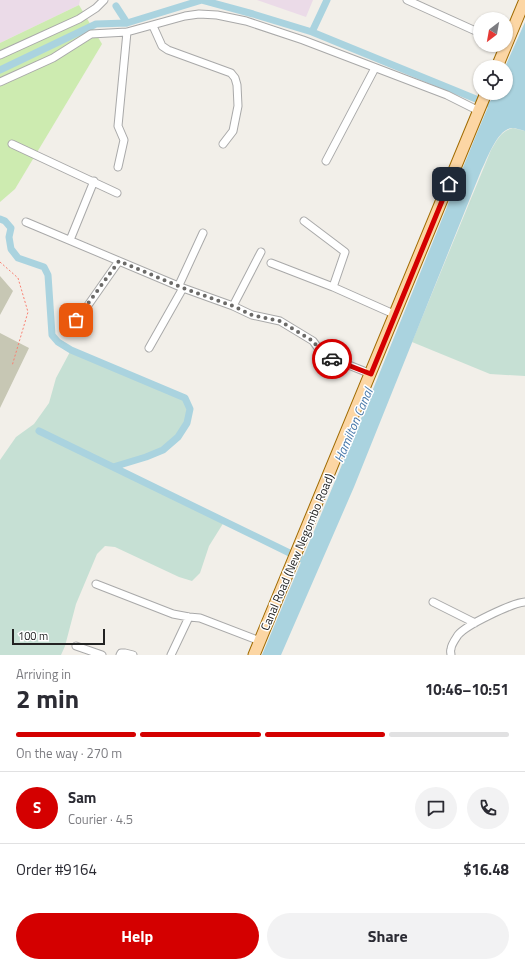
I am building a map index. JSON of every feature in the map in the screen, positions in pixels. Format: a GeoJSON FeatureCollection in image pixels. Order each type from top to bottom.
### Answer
{"type":"FeatureCollection","features":[{"type":"Feature","properties":{"kind":"main road"},"geometry":{"type":"LineString","coordinates":[[513,28],[525,0]]}},
{"type":"Feature","properties":{"kind":"main road","name":"Canal Road (New Negombo Road)"},"geometry":{"type":"LineString","coordinates":[[254,655],[396,315],[484,100]]}},
{"type":"Feature","properties":{"kind":"street"},"geometry":{"type":"LineString","coordinates":[[0,55],[79,19],[96,8],[104,0]]}},
{"type":"Feature","properties":{"kind":"street"},"geometry":{"type":"LineString","coordinates":[[407,0],[473,30]]}},
{"type":"Feature","properties":{"kind":"street"},"geometry":{"type":"LineString","coordinates":[[0,82],[53,58],[91,34],[127,32],[153,26],[184,16],[199,14],[217,15],[246,21],[303,40],[447,95],[480,110]]}},
{"type":"Feature","properties":{"kind":"street"},"geometry":{"type":"LineString","coordinates":[[153,26],[162,46],[168,50],[231,73],[235,78],[237,85],[238,106],[233,131],[223,144]]}},
{"type":"Feature","properties":{"kind":"street"},"geometry":{"type":"LineString","coordinates":[[118,167],[124,140],[118,126],[127,32]]}},
{"type":"Feature","properties":{"kind":"street"},"geometry":{"type":"LineString","coordinates":[[326,161],[375,68]]}},
{"type":"Feature","properties":{"kind":"street"},"geometry":{"type":"LineString","coordinates":[[12,144],[117,193]]}},
{"type":"Feature","properties":{"kind":"street"},"geometry":{"type":"LineString","coordinates":[[70,240],[94,181]]}},
{"type":"Feature","properties":{"kind":"street"},"geometry":{"type":"LineString","coordinates":[[304,221],[345,252],[333,287]]}},
{"type":"Feature","properties":{"kind":"street"},"geometry":{"type":"LineString","coordinates":[[26,222],[252,315],[280,321],[313,341],[321,352],[329,357],[371,374]]}},
{"type":"Feature","properties":{"kind":"street"},"geometry":{"type":"LineString","coordinates":[[150,348],[181,286],[203,233]]}},
{"type":"Feature","properties":{"kind":"street"},"geometry":{"type":"LineString","coordinates":[[233,306],[261,252]]}},
{"type":"Feature","properties":{"kind":"street"},"geometry":{"type":"LineString","coordinates":[[76,320],[119,261]]}},
{"type":"Feature","properties":{"kind":"street"},"geometry":{"type":"LineString","coordinates":[[271,263],[333,287],[396,315]]}},
{"type":"Feature","properties":{"kind":"street"},"geometry":{"type":"LineString","coordinates":[[96,584],[172,614],[200,618],[260,641]]}},
{"type":"Feature","properties":{"kind":"street"},"geometry":{"type":"LineString","coordinates":[[433,602],[475,623]]}},
{"type":"Feature","properties":{"kind":"street"},"geometry":{"type":"LineString","coordinates":[[451,655],[450,649],[459,634],[475,623],[498,611],[525,602]]}},
{"type":"Feature","properties":{"kind":"street"},"geometry":{"type":"LineString","coordinates":[[171,655],[189,617]]}},
{"type":"Feature","properties":{"kind":"street"},"geometry":{"type":"LineString","coordinates":[[76,646],[102,655]]}},
{"type":"Feature","properties":{"kind":"street"},"geometry":{"type":"LineString","coordinates":[[120,655],[121,653],[133,655]]}},
{"type":"Feature","properties":{"kind":"path"},"geometry":{"type":"LineString","coordinates":[[0,262],[18,278],[28,312],[12,366]]}},
{"type":"Feature","properties":{"kind":"shaded area"},"geometry":{"type":"Polygon","coordinates":[[[0,0],[80,0],[79,5],[0,43],[0,0]]]}},
{"type":"Feature","properties":{"kind":"shaded area"},"geometry":{"type":"Polygon","coordinates":[[[257,0],[313,0],[306,17],[257,0]]]}},
{"type":"Feature","properties":{"kind":"shaded area"},"geometry":{"type":"Polygon","coordinates":[[[513,128],[525,131],[525,376],[490,374],[412,342],[491,150],[497,139],[505,131],[513,128]]]}},
{"type":"Feature","properties":{"kind":"shaded area"},"geometry":{"type":"Polygon","coordinates":[[[0,276],[13,291],[0,315],[0,276]]]}},
{"type":"Feature","properties":{"kind":"shaded area"},"geometry":{"type":"Polygon","coordinates":[[[0,333],[29,348],[0,408],[0,333]]]}},
{"type":"Feature","properties":{"kind":"shaded area"},"geometry":{"type":"Polygon","coordinates":[[[71,350],[185,398],[190,407],[188,420],[183,430],[168,446],[152,455],[114,467],[224,522],[209,546],[200,573],[192,581],[179,577],[115,547],[105,546],[97,554],[76,604],[65,646],[61,655],[0,655],[0,460],[16,437],[34,424],[49,403],[56,378],[71,350]]]}},
{"type":"Feature","properties":{"kind":"green space"},"geometry":{"type":"Polygon","coordinates":[[[79,5],[102,44],[15,189],[0,202],[0,43],[79,5]]]}},
{"type":"Feature","properties":{"kind":"water"},"geometry":{"type":"Polygon","coordinates":[[[525,22],[525,131],[514,128],[507,130],[497,139],[489,153],[354,487],[281,655],[262,655],[354,436],[491,100],[513,100],[513,60],[508,60],[513,52],[525,22]]]}},
{"type":"Feature","properties":{"kind":"waterway"},"geometry":{"type":"LineString","coordinates":[[0,70],[96,24],[127,23],[202,0],[312,32],[498,108]]}},
{"type":"Feature","properties":{"kind":"waterway"},"geometry":{"type":"LineString","coordinates":[[312,32],[327,0]]}},
{"type":"Feature","properties":{"kind":"waterway"},"geometry":{"type":"LineString","coordinates":[[116,6],[127,23]]}},
{"type":"Feature","properties":{"kind":"waterway"},"geometry":{"type":"LineString","coordinates":[[0,219],[5,221],[11,228],[9,237],[11,249],[18,258],[44,267],[48,275],[52,335],[58,342],[71,350],[185,398],[190,409],[187,423],[178,437],[163,450],[113,467]]}},
{"type":"Feature","properties":{"kind":"waterway"},"geometry":{"type":"LineString","coordinates":[[39,431],[308,562]]}},
{"type":"Feature","properties":{"kind":"way so far"},"geometry":{"type":"LineString","coordinates":[[76,320],[119,261],[252,315],[280,321],[313,341],[321,352],[332,359]]}},
{"type":"Feature","properties":{"kind":"route"},"geometry":{"type":"LineString","coordinates":[[332,359],[371,374],[449,184]]}},
{"type":"Feature","properties":{"kind":"water label","name":"Hamilton Canal"},"geometry":{"type":"Point","coordinates":[353,425]}}]}
